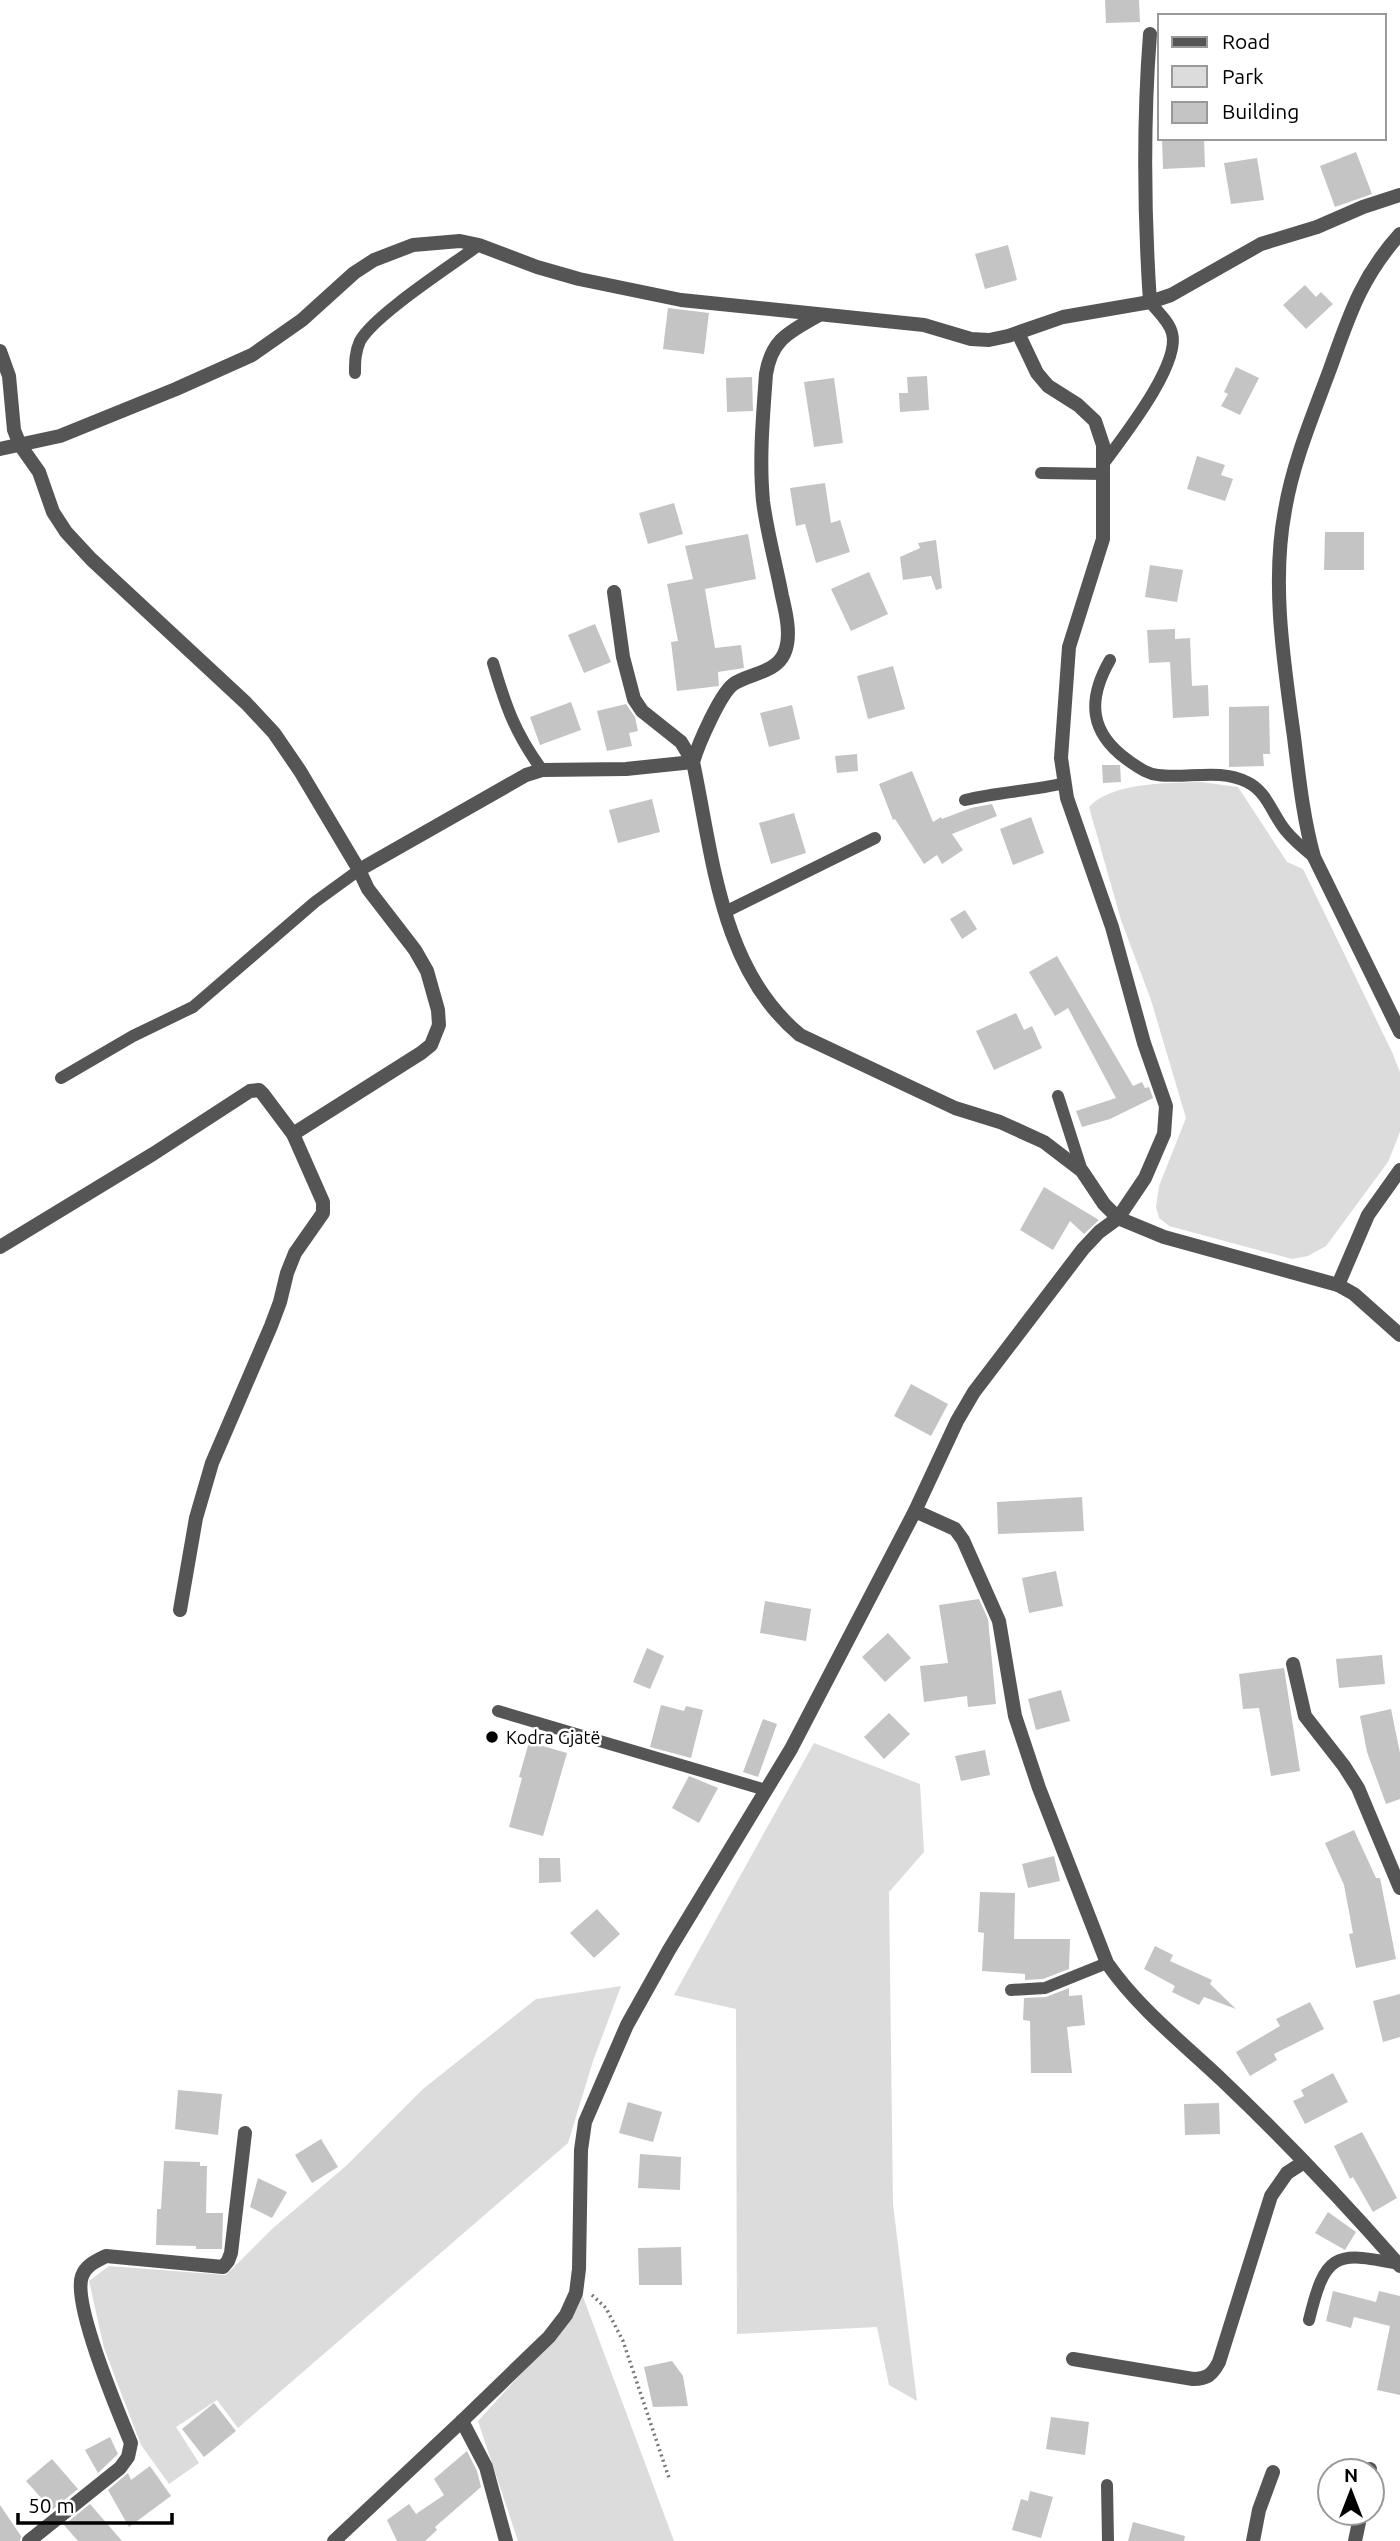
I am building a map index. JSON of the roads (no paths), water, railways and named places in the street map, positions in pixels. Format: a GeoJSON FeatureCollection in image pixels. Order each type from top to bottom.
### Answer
{"type":"FeatureCollection","features":[{"type":"Feature","properties":{"kind":"street"},"geometry":{"type":"LineString","coordinates":[[1150,34],[1144,104],[1143,163],[1150,302]]}},
{"type":"Feature","properties":{"kind":"street"},"geometry":{"type":"LineString","coordinates":[[0,449],[60,436],[252,355],[302,320],[354,273],[396,250],[444,240],[480,245],[537,267],[681,300],[924,325],[971,339],[989,340],[1063,317],[1150,302],[1171,295],[1261,244],[1317,227],[1400,195]]}},
{"type":"Feature","properties":{"kind":"street"},"geometry":{"type":"LineString","coordinates":[[1400,234],[1369,272],[1356,297],[1301,450],[1284,512],[1279,574],[1283,652],[1304,812],[1314,857],[1400,1032]]}},
{"type":"Feature","properties":{"kind":"street"},"geometry":{"type":"LineString","coordinates":[[694,762],[698,748],[726,691],[735,682],[764,672],[784,654],[787,626],[767,529],[762,482],[766,373],[769,357],[778,341],[819,315]]}},
{"type":"Feature","properties":{"kind":"street"},"geometry":{"type":"LineString","coordinates":[[334,2541],[549,2337],[566,2315],[576,2293],[577,2283],[581,2150],[585,2122],[594,2096],[639,2003],[766,1790],[834,1669],[915,1511],[957,1421],[975,1392],[1083,1250],[1099,1232],[1118,1218],[1145,1178],[1164,1134],[1166,1106],[1143,1042],[1112,927],[1068,798],[1061,758],[1069,647],[1103,539],[1103,446],[1095,421],[1048,386],[1037,373],[1018,333]]}},
{"type":"Feature","properties":{"kind":"street"},"geometry":{"type":"LineString","coordinates":[[0,351],[9,376],[14,430],[20,445],[35,465],[53,512],[66,532],[91,559],[246,703],[274,733],[300,771],[368,889],[415,950],[427,971],[438,1010],[439,1026],[436,1037],[421,1054],[293,1134]]}},
{"type":"Feature","properties":{"kind":"street"},"geometry":{"type":"LineString","coordinates":[[614,592],[623,657],[634,699],[642,711],[681,743],[694,762],[715,876],[725,912],[749,971],[782,1020],[800,1035],[956,1108],[1025,1132],[1062,1154],[1082,1171],[1104,1204],[1118,1218],[1164,1237],[1338,1285],[1354,1294],[1400,1335]]}},
{"type":"Feature","properties":{"kind":"street"},"geometry":{"type":"LineString","coordinates":[[359,870],[508,784],[542,770],[626,769],[694,762]]}},
{"type":"Feature","properties":{"kind":"street"},"geometry":{"type":"LineString","coordinates":[[0,1247],[250,1091],[259,1090],[293,1134],[323,1202],[323,1213],[295,1253],[271,1326],[212,1463],[196,1517],[180,1610]]}},
{"type":"Feature","properties":{"kind":"street"},"geometry":{"type":"LineString","coordinates":[[1338,1285],[1368,1215],[1394,1189],[1400,1170]]}},
{"type":"Feature","properties":{"kind":"street"},"geometry":{"type":"LineString","coordinates":[[915,1511],[955,1529],[963,1540],[999,1621],[1015,1716],[1039,1788],[1107,1963],[1124,1987],[1224,2081],[1349,2207],[1399,2265]]}},
{"type":"Feature","properties":{"kind":"street"},"geometry":{"type":"LineString","coordinates":[[1293,1664],[1305,1716],[1337,1755],[1358,1788],[1400,1888]]}},
{"type":"Feature","properties":{"kind":"street"},"geometry":{"type":"LineString","coordinates":[[29,2541],[120,2468],[128,2457],[131,2443],[97,2356],[81,2295],[81,2277],[91,2263],[106,2256],[223,2267],[229,2261],[231,2253],[245,2133]]}},
{"type":"Feature","properties":{"kind":"street"},"geometry":{"type":"LineString","coordinates":[[1073,2359],[1206,2379],[1219,2362],[1271,2196],[1287,2173],[1304,2162]]}},
{"type":"Feature","properties":{"kind":"street"},"geometry":{"type":"LineString","coordinates":[[462,2421],[486,2468],[506,2541]]}},
{"type":"Feature","properties":{"kind":"street"},"geometry":{"type":"LineString","coordinates":[[1254,2541],[1259,2510],[1273,2472]]}},
{"type":"Feature","properties":{"kind":"lane"},"geometry":{"type":"LineString","coordinates":[[355,373],[355,355],[361,340],[377,321],[480,245]]}},
{"type":"Feature","properties":{"kind":"lane"},"geometry":{"type":"LineString","coordinates":[[1041,473],[1104,468],[1138,416],[1170,362],[1173,334],[1167,322],[1150,302]]}},
{"type":"Feature","properties":{"kind":"lane"},"geometry":{"type":"LineString","coordinates":[[1110,660],[1098,681],[1096,720],[1103,736],[1120,755],[1139,769],[1156,775],[1205,775],[1249,782],[1260,791],[1284,829],[1314,857]]}},
{"type":"Feature","properties":{"kind":"lane"},"geometry":{"type":"LineString","coordinates":[[493,663],[507,711],[542,770]]}},
{"type":"Feature","properties":{"kind":"lane"},"geometry":{"type":"LineString","coordinates":[[965,800],[1065,783]]}},
{"type":"Feature","properties":{"kind":"lane"},"geometry":{"type":"LineString","coordinates":[[725,912],[875,838]]}},
{"type":"Feature","properties":{"kind":"lane"},"geometry":{"type":"LineString","coordinates":[[61,1078],[133,1036],[193,1007],[315,902],[359,870]]}},
{"type":"Feature","properties":{"kind":"lane"},"geometry":{"type":"LineString","coordinates":[[1059,1096],[1082,1171]]}},
{"type":"Feature","properties":{"kind":"lane"},"geometry":{"type":"LineString","coordinates":[[498,1711],[766,1790]]}},
{"type":"Feature","properties":{"kind":"lane"},"geometry":{"type":"LineString","coordinates":[[1011,1990],[1045,1988],[1107,1963]]}},
{"type":"Feature","properties":{"kind":"lane"},"geometry":{"type":"LineString","coordinates":[[1310,2320],[1316,2292],[1325,2272],[1334,2263],[1348,2256],[1366,2257],[1399,2265]]}},
{"type":"Feature","properties":{"kind":"lane"},"geometry":{"type":"LineString","coordinates":[[1107,2484],[1108,2541]]}},
{"type":"Feature","properties":{"kind":"place","name":"Kodra Gjatë"},"geometry":{"type":"Point","coordinates":[492,1737]}}]}
